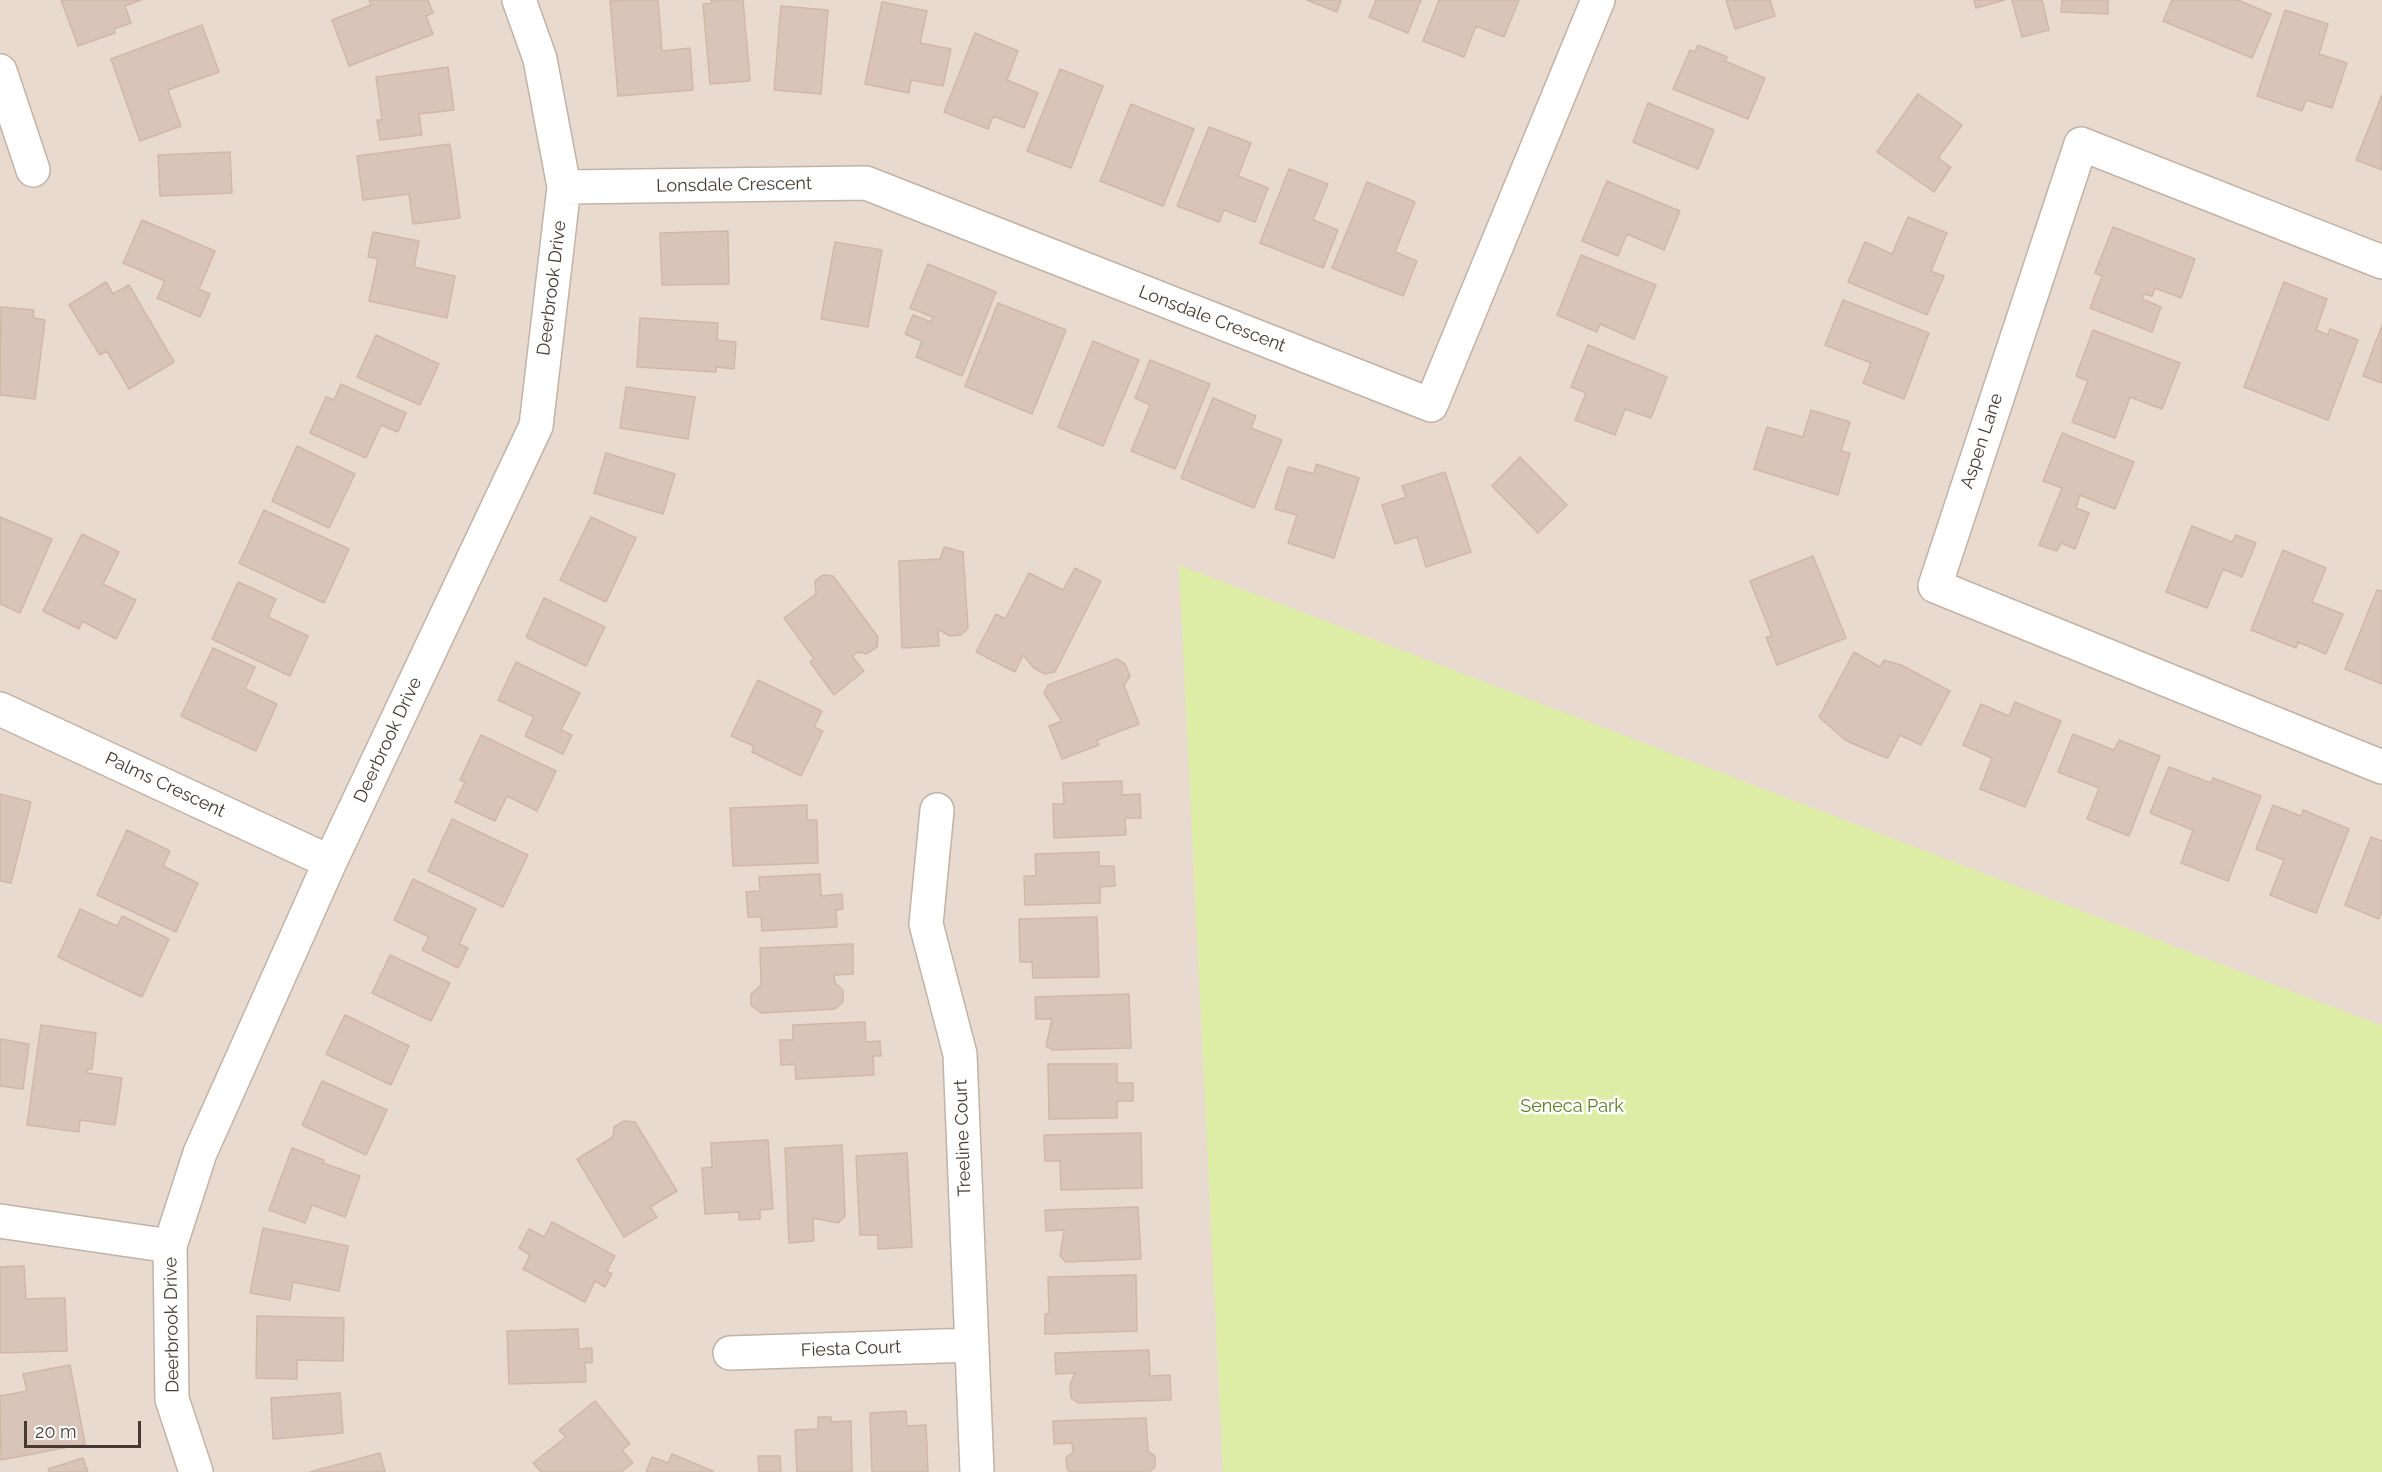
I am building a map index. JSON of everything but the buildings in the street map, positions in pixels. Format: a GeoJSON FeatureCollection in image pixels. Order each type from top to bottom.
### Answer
{"type":"FeatureCollection","features":[{"type":"Feature","properties":{"kind":"street","name":"Deerbrook Drive"},"geometry":{"type":"LineString","coordinates":[[196,1472],[172,1399],[170,1246],[200,1153],[330,862],[536,426],[564,187],[540,59],[519,0]]}},
{"type":"Feature","properties":{"kind":"street","name":"Lonsdale Crescent"},"geometry":{"type":"LineString","coordinates":[[564,187],[866,183],[1431,405],[1598,0]]}},
{"type":"Feature","properties":{"kind":"street"},"geometry":{"type":"LineString","coordinates":[[0,71],[33,170]]}},
{"type":"Feature","properties":{"kind":"street","name":"Aspen Lane"},"geometry":{"type":"LineString","coordinates":[[2382,262],[2081,144],[1935,586],[2382,767]]}},
{"type":"Feature","properties":{"kind":"street","name":"Palms Crescent"},"geometry":{"type":"LineString","coordinates":[[0,709],[330,862]]}},
{"type":"Feature","properties":{"kind":"street","name":"Treeline Court"},"geometry":{"type":"LineString","coordinates":[[937,810],[926,924],[960,1054],[977,1472]]}},
{"type":"Feature","properties":{"kind":"street"},"geometry":{"type":"LineString","coordinates":[[0,1221],[170,1246]]}},
{"type":"Feature","properties":{"kind":"street","name":"Fiesta Court"},"geometry":{"type":"LineString","coordinates":[[730,1353],[972,1345]]}},
{"type":"Feature","properties":{"kind":"shaded area"},"geometry":{"type":"Polygon","coordinates":[[[0,0],[2382,0],[2382,1472],[0,1472],[0,0]]]}},
{"type":"Feature","properties":{"kind":"green space","name":"Seneca Park"},"geometry":{"type":"Polygon","coordinates":[[[1179,565],[2382,1026],[2382,1472],[1223,1472],[1179,565]]]}}]}
